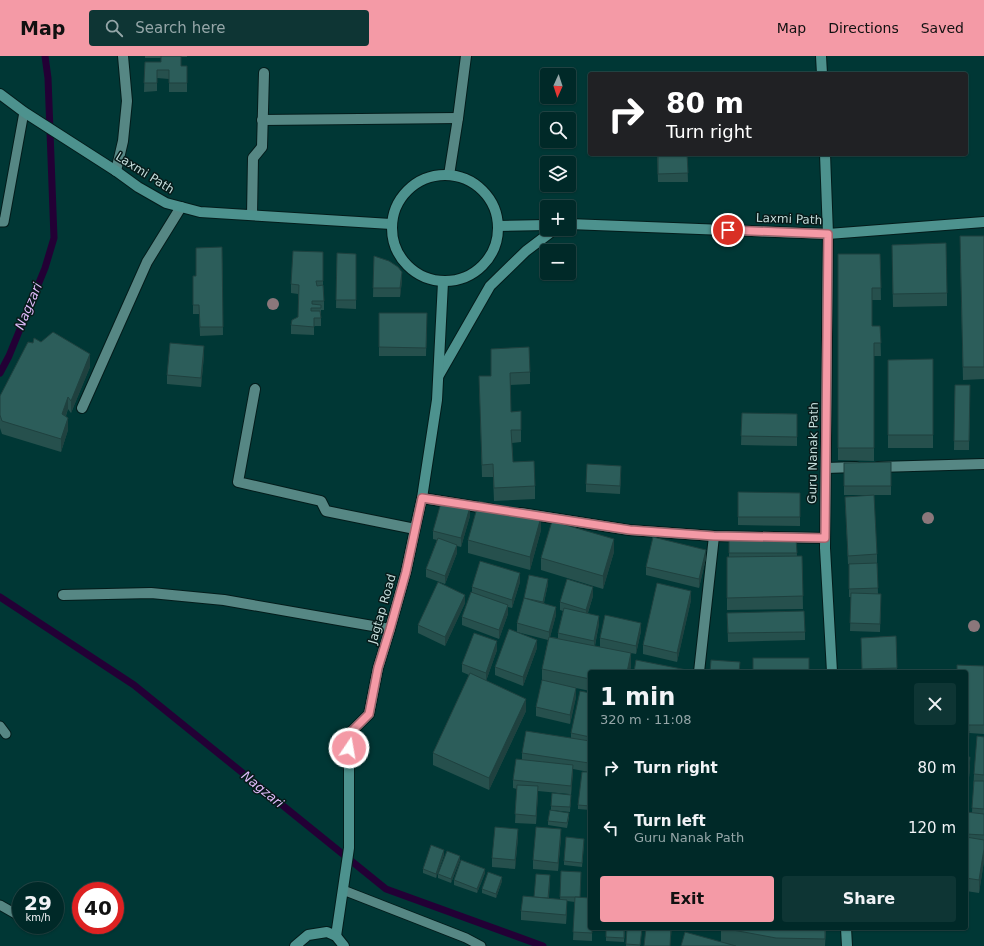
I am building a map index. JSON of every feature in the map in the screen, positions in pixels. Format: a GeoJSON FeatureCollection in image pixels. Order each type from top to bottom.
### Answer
{"type":"FeatureCollection","features":[{"type":"Feature","properties":{"kind":"street"},"geometry":{"type":"LineString","coordinates":[[116,171],[123,141],[127,101],[123,56]]}},
{"type":"Feature","properties":{"kind":"street"},"geometry":{"type":"LineString","coordinates":[[449,175],[466,56]]}},
{"type":"Feature","properties":{"kind":"street"},"geometry":{"type":"LineString","coordinates":[[821,56],[822,72]]}},
{"type":"Feature","properties":{"kind":"street"},"geometry":{"type":"LineString","coordinates":[[252,215],[253,158],[262,147],[264,73]]}},
{"type":"Feature","properties":{"kind":"street","name":"Laxmi Path"},"geometry":{"type":"LineString","coordinates":[[0,94],[24,112],[116,171],[138,187],[166,203],[200,212],[391,224]]}},
{"type":"Feature","properties":{"kind":"street"},"geometry":{"type":"LineString","coordinates":[[262,120],[458,118]]}},
{"type":"Feature","properties":{"kind":"street","name":"Guru Nanak Path"},"geometry":{"type":"LineString","coordinates":[[825,156],[828,234],[825,538],[832,670]]}},
{"type":"Feature","properties":{"kind":"street"},"geometry":{"type":"LineString","coordinates":[[449,175],[464,178],[477,186],[488,197],[496,211],[498,226],[496,243],[489,259],[481,268],[476,272],[460,279],[443,282],[429,279],[415,273],[404,264],[396,252],[392,238],[391,224],[394,210],[400,198],[410,188],[421,180],[434,176],[449,175]]}},
{"type":"Feature","properties":{"kind":"street"},"geometry":{"type":"LineString","coordinates":[[82,408],[147,262],[181,207]]}},
{"type":"Feature","properties":{"kind":"street","name":"Laxmi Path"},"geometry":{"type":"LineString","coordinates":[[576,224],[828,234],[984,222]]}},
{"type":"Feature","properties":{"kind":"street"},"geometry":{"type":"LineString","coordinates":[[498,226],[540,225]]}},
{"type":"Feature","properties":{"kind":"street"},"geometry":{"type":"LineString","coordinates":[[438,376],[490,286],[526,251],[546,236]]}},
{"type":"Feature","properties":{"kind":"street","name":"Jagtap Road"},"geometry":{"type":"LineString","coordinates":[[336,936],[349,848],[349,734],[369,714],[378,668],[406,572],[422,498],[437,400],[443,282]]}},
{"type":"Feature","properties":{"kind":"street"},"geometry":{"type":"LineString","coordinates":[[255,389],[238,482],[321,501],[326,511],[415,529]]}},
{"type":"Feature","properties":{"kind":"street"},"geometry":{"type":"LineString","coordinates":[[826,468],[984,464]]}},
{"type":"Feature","properties":{"kind":"street"},"geometry":{"type":"LineString","coordinates":[[422,498],[499,510]]}},
{"type":"Feature","properties":{"kind":"street"},"geometry":{"type":"LineString","coordinates":[[514,512],[630,530],[714,536],[825,538]]}},
{"type":"Feature","properties":{"kind":"street"},"geometry":{"type":"LineString","coordinates":[[699,670],[714,536]]}},
{"type":"Feature","properties":{"kind":"street"},"geometry":{"type":"LineString","coordinates":[[64,595],[151,593],[224,600],[390,629]]}},
{"type":"Feature","properties":{"kind":"street"},"geometry":{"type":"LineString","coordinates":[[846,930],[847,946]]}},
{"type":"Feature","properties":{"kind":"street"},"geometry":{"type":"LineString","coordinates":[[295,946],[308,935],[326,932],[336,936],[344,946]]}},
{"type":"Feature","properties":{"kind":"lane"},"geometry":{"type":"LineString","coordinates":[[0,222],[4,222],[24,112]]}},
{"type":"Feature","properties":{"kind":"lane"},"geometry":{"type":"LineString","coordinates":[[344,890],[466,938],[481,946]]}},
{"type":"Feature","properties":{"kind":"lane"},"geometry":{"type":"LineString","coordinates":[[0,905],[12,912]]}},
{"type":"Feature","properties":{"kind":"building"},"geometry":{"type":"Polygon","coordinates":[[[161,56],[181,56],[181,66],[187,66],[187,83],[169,83],[169,70],[157,70],[157,83],[144,83],[145,62],[161,62],[161,56]]]}},
{"type":"Feature","properties":{"kind":"building"},"geometry":{"type":"Polygon","coordinates":[[[658,156],[687,156],[688,173],[658,174],[658,156]]]}},
{"type":"Feature","properties":{"kind":"building"},"geometry":{"type":"Polygon","coordinates":[[[960,236],[984,236],[984,367],[963,367],[960,236]]]}},
{"type":"Feature","properties":{"kind":"building"},"geometry":{"type":"Polygon","coordinates":[[[946,243],[947,293],[893,294],[892,245],[946,243]]]}},
{"type":"Feature","properties":{"kind":"building"},"geometry":{"type":"Polygon","coordinates":[[[222,247],[223,327],[200,327],[199,305],[193,305],[193,276],[196,276],[196,248],[222,247]]]}},
{"type":"Feature","properties":{"kind":"building"},"geometry":{"type":"Polygon","coordinates":[[[293,251],[323,252],[323,281],[316,281],[317,286],[323,285],[324,301],[312,301],[312,304],[321,305],[321,308],[311,308],[311,311],[320,311],[321,318],[314,318],[314,327],[291,325],[292,320],[298,317],[299,285],[291,284],[293,251]]]}},
{"type":"Feature","properties":{"kind":"building"},"geometry":{"type":"Polygon","coordinates":[[[337,253],[356,254],[356,300],[336,300],[337,253]]]}},
{"type":"Feature","properties":{"kind":"building"},"geometry":{"type":"Polygon","coordinates":[[[838,254],[880,254],[881,288],[872,288],[872,326],[880,326],[881,343],[874,343],[874,448],[838,448],[838,254]]]}},
{"type":"Feature","properties":{"kind":"building"},"geometry":{"type":"Polygon","coordinates":[[[374,256],[389,261],[398,267],[402,272],[400,288],[373,288],[374,256]]]}},
{"type":"Feature","properties":{"kind":"building"},"geometry":{"type":"Polygon","coordinates":[[[379,313],[427,313],[426,348],[379,347],[379,313]]]}},
{"type":"Feature","properties":{"kind":"building"},"geometry":{"type":"Polygon","coordinates":[[[53,332],[90,354],[71,401],[68,397],[62,414],[68,418],[61,439],[2,421],[0,415],[0,396],[28,342],[33,343],[34,338],[41,342],[53,332]]]}},
{"type":"Feature","properties":{"kind":"building"},"geometry":{"type":"Polygon","coordinates":[[[170,343],[204,346],[201,378],[167,375],[170,343]]]}},
{"type":"Feature","properties":{"kind":"building"},"geometry":{"type":"Polygon","coordinates":[[[529,347],[530,372],[510,373],[511,412],[521,411],[521,430],[511,430],[513,462],[534,461],[535,486],[494,488],[493,464],[482,465],[479,376],[491,376],[491,349],[529,347]]]}},
{"type":"Feature","properties":{"kind":"building"},"geometry":{"type":"Polygon","coordinates":[[[933,359],[933,435],[888,435],[888,360],[933,359]]]}},
{"type":"Feature","properties":{"kind":"building"},"geometry":{"type":"Polygon","coordinates":[[[955,385],[970,385],[969,441],[954,441],[955,385]]]}},
{"type":"Feature","properties":{"kind":"building"},"geometry":{"type":"Polygon","coordinates":[[[742,413],[797,414],[797,437],[741,436],[742,413]]]}},
{"type":"Feature","properties":{"kind":"building"},"geometry":{"type":"Polygon","coordinates":[[[891,462],[891,486],[844,486],[844,463],[891,462]]]}},
{"type":"Feature","properties":{"kind":"building"},"geometry":{"type":"Polygon","coordinates":[[[587,464],[621,466],[620,486],[586,484],[587,464]]]}},
{"type":"Feature","properties":{"kind":"building"},"geometry":{"type":"Polygon","coordinates":[[[738,492],[800,493],[800,517],[738,517],[738,492]]]}},
{"type":"Feature","properties":{"kind":"building"},"geometry":{"type":"Polygon","coordinates":[[[874,495],[877,554],[848,556],[845,497],[874,495]]]}},
{"type":"Feature","properties":{"kind":"building"},"geometry":{"type":"Polygon","coordinates":[[[442,499],[470,507],[461,538],[433,531],[442,499]]]}},
{"type":"Feature","properties":{"kind":"building"},"geometry":{"type":"Polygon","coordinates":[[[479,501],[541,517],[530,557],[468,540],[479,501]]]}},
{"type":"Feature","properties":{"kind":"building"},"geometry":{"type":"Polygon","coordinates":[[[552,521],[614,539],[603,576],[541,558],[552,521]]]}},
{"type":"Feature","properties":{"kind":"building"},"geometry":{"type":"Polygon","coordinates":[[[653,537],[706,550],[699,579],[646,567],[653,537]]]}},
{"type":"Feature","properties":{"kind":"building"},"geometry":{"type":"Polygon","coordinates":[[[438,538],[457,545],[445,576],[426,569],[438,538]]]}},
{"type":"Feature","properties":{"kind":"building"},"geometry":{"type":"Polygon","coordinates":[[[729,539],[796,539],[797,553],[729,553],[729,539]]]}},
{"type":"Feature","properties":{"kind":"building"},"geometry":{"type":"Polygon","coordinates":[[[802,556],[803,596],[727,598],[727,557],[802,556]]]}},
{"type":"Feature","properties":{"kind":"building"},"geometry":{"type":"Polygon","coordinates":[[[480,561],[520,573],[512,600],[472,587],[480,561]]]}},
{"type":"Feature","properties":{"kind":"building"},"geometry":{"type":"Polygon","coordinates":[[[877,563],[878,588],[849,589],[849,564],[877,563]]]}},
{"type":"Feature","properties":{"kind":"building"},"geometry":{"type":"Polygon","coordinates":[[[529,575],[548,579],[543,602],[524,598],[529,575]]]}},
{"type":"Feature","properties":{"kind":"building"},"geometry":{"type":"Polygon","coordinates":[[[567,579],[593,587],[586,610],[560,602],[567,579]]]}},
{"type":"Feature","properties":{"kind":"building"},"geometry":{"type":"Polygon","coordinates":[[[438,582],[465,595],[445,637],[418,625],[438,582]]]}},
{"type":"Feature","properties":{"kind":"building"},"geometry":{"type":"Polygon","coordinates":[[[657,583],[691,591],[677,653],[643,645],[657,583]]]}},
{"type":"Feature","properties":{"kind":"building"},"geometry":{"type":"Polygon","coordinates":[[[471,592],[508,605],[499,630],[462,617],[471,592]]]}},
{"type":"Feature","properties":{"kind":"building"},"geometry":{"type":"Polygon","coordinates":[[[851,593],[881,594],[880,624],[850,623],[851,593]]]}},
{"type":"Feature","properties":{"kind":"building"},"geometry":{"type":"Polygon","coordinates":[[[524,598],[556,607],[549,632],[517,623],[524,598]]]}},
{"type":"Feature","properties":{"kind":"building"},"geometry":{"type":"Polygon","coordinates":[[[564,608],[599,616],[594,641],[558,633],[564,608]]]}},
{"type":"Feature","properties":{"kind":"building"},"geometry":{"type":"Polygon","coordinates":[[[804,611],[805,632],[728,633],[727,613],[804,611]]]}},
{"type":"Feature","properties":{"kind":"building"},"geometry":{"type":"Polygon","coordinates":[[[605,615],[641,623],[636,646],[600,638],[605,615]]]}},
{"type":"Feature","properties":{"kind":"building"},"geometry":{"type":"Polygon","coordinates":[[[509,629],[537,640],[523,677],[495,667],[509,629]]]}},
{"type":"Feature","properties":{"kind":"building"},"geometry":{"type":"Polygon","coordinates":[[[474,633],[497,641],[486,673],[462,664],[474,633]]]}},
{"type":"Feature","properties":{"kind":"building"},"geometry":{"type":"Polygon","coordinates":[[[896,636],[897,668],[862,669],[861,638],[896,636]]]}},
{"type":"Feature","properties":{"kind":"building"},"geometry":{"type":"Polygon","coordinates":[[[549,637],[631,653],[627,670],[588,670],[588,679],[542,669],[549,637]]]}},
{"type":"Feature","properties":{"kind":"building"},"geometry":{"type":"Polygon","coordinates":[[[753,658],[809,658],[809,670],[753,670],[753,658]]]}},
{"type":"Feature","properties":{"kind":"building"},"geometry":{"type":"Polygon","coordinates":[[[636,660],[687,670],[634,670],[636,660]]]}},
{"type":"Feature","properties":{"kind":"building"},"geometry":{"type":"Polygon","coordinates":[[[711,660],[740,662],[739,670],[710,670],[711,660]]]}},
{"type":"Feature","properties":{"kind":"building"},"geometry":{"type":"Polygon","coordinates":[[[957,665],[984,666],[984,725],[968,725],[968,670],[957,670],[957,665]]]}},
{"type":"Feature","properties":{"kind":"building"},"geometry":{"type":"Polygon","coordinates":[[[470,673],[526,699],[489,778],[433,753],[470,673]]]}},
{"type":"Feature","properties":{"kind":"building"},"geometry":{"type":"Polygon","coordinates":[[[542,680],[576,688],[570,715],[536,707],[542,680]]]}},
{"type":"Feature","properties":{"kind":"building"},"geometry":{"type":"Polygon","coordinates":[[[580,691],[588,693],[588,737],[571,733],[580,691]]]}},
{"type":"Feature","properties":{"kind":"building"},"geometry":{"type":"Polygon","coordinates":[[[526,731],[588,741],[588,763],[522,753],[526,731]]]}},
{"type":"Feature","properties":{"kind":"building"},"geometry":{"type":"Polygon","coordinates":[[[968,731],[969,731],[968,752],[968,731]]]}},
{"type":"Feature","properties":{"kind":"building"},"geometry":{"type":"Polygon","coordinates":[[[977,736],[984,737],[984,775],[974,774],[977,736]]]}},
{"type":"Feature","properties":{"kind":"building"},"geometry":{"type":"Polygon","coordinates":[[[968,757],[970,757],[968,781],[968,757]]]}},
{"type":"Feature","properties":{"kind":"building"},"geometry":{"type":"Polygon","coordinates":[[[516,759],[573,765],[571,786],[513,780],[516,759]]]}},
{"type":"Feature","properties":{"kind":"building"},"geometry":{"type":"Polygon","coordinates":[[[582,772],[588,772],[588,806],[578,805],[582,772]]]}},
{"type":"Feature","properties":{"kind":"building"},"geometry":{"type":"Polygon","coordinates":[[[974,781],[984,781],[984,809],[972,808],[974,781]]]}},
{"type":"Feature","properties":{"kind":"building"},"geometry":{"type":"Polygon","coordinates":[[[517,785],[538,786],[536,816],[515,814],[517,785]]]}},
{"type":"Feature","properties":{"kind":"building"},"geometry":{"type":"Polygon","coordinates":[[[552,793],[571,795],[570,807],[551,806],[552,793]]]}},
{"type":"Feature","properties":{"kind":"building"},"geometry":{"type":"Polygon","coordinates":[[[550,810],[569,813],[567,823],[548,821],[550,810]]]}},
{"type":"Feature","properties":{"kind":"building"},"geometry":{"type":"Polygon","coordinates":[[[968,812],[984,814],[984,835],[968,834],[968,812]]]}},
{"type":"Feature","properties":{"kind":"building"},"geometry":{"type":"Polygon","coordinates":[[[495,827],[518,829],[515,860],[492,858],[495,827]]]}},
{"type":"Feature","properties":{"kind":"building"},"geometry":{"type":"Polygon","coordinates":[[[536,827],[561,829],[558,863],[533,860],[536,827]]]}},
{"type":"Feature","properties":{"kind":"building"},"geometry":{"type":"Polygon","coordinates":[[[566,837],[584,839],[582,863],[564,861],[566,837]]]}},
{"type":"Feature","properties":{"kind":"building"},"geometry":{"type":"Polygon","coordinates":[[[968,837],[984,840],[979,880],[968,878],[968,837]]]}},
{"type":"Feature","properties":{"kind":"building"},"geometry":{"type":"Polygon","coordinates":[[[431,845],[444,850],[436,874],[423,869],[431,845]]]}},
{"type":"Feature","properties":{"kind":"building"},"geometry":{"type":"Polygon","coordinates":[[[447,851],[460,856],[451,879],[438,874],[447,851]]]}},
{"type":"Feature","properties":{"kind":"building"},"geometry":{"type":"Polygon","coordinates":[[[461,860],[485,869],[477,889],[454,880],[461,860]]]}},
{"type":"Feature","properties":{"kind":"building"},"geometry":{"type":"Polygon","coordinates":[[[561,871],[581,872],[580,897],[560,897],[561,871]]]}},
{"type":"Feature","properties":{"kind":"building"},"geometry":{"type":"Polygon","coordinates":[[[488,872],[502,877],[496,894],[482,889],[488,872]]]}},
{"type":"Feature","properties":{"kind":"building"},"geometry":{"type":"Polygon","coordinates":[[[536,874],[550,875],[548,898],[534,897],[536,874]]]}},
{"type":"Feature","properties":{"kind":"building"},"geometry":{"type":"Polygon","coordinates":[[[523,896],[567,900],[566,915],[521,911],[523,896]]]}},
{"type":"Feature","properties":{"kind":"building"},"geometry":{"type":"Polygon","coordinates":[[[575,897],[588,898],[588,930],[592,930],[592,933],[573,932],[575,897]]]}},
{"type":"Feature","properties":{"kind":"building"},"geometry":{"type":"Polygon","coordinates":[[[606,930],[624,930],[624,938],[606,937],[606,930]]]}},
{"type":"Feature","properties":{"kind":"building"},"geometry":{"type":"Polygon","coordinates":[[[627,930],[642,930],[640,945],[626,944],[627,930]]]}},
{"type":"Feature","properties":{"kind":"building"},"geometry":{"type":"Polygon","coordinates":[[[646,930],[671,930],[670,946],[644,946],[646,930]]]}},
{"type":"Feature","properties":{"kind":"building"},"geometry":{"type":"Polygon","coordinates":[[[733,930],[825,930],[825,939],[776,938],[733,930]]]}},
{"type":"Feature","properties":{"kind":"building"},"geometry":{"type":"Polygon","coordinates":[[[685,932],[736,946],[681,946],[685,932]]]}},
{"type":"Feature","properties":{"kind":"waterway"},"geometry":{"type":"LineString","coordinates":[[0,373],[9,356],[45,268],[54,238],[48,78],[45,56]]}},
{"type":"Feature","properties":{"kind":"waterway","name":"Nagzari"},"geometry":{"type":"LineString","coordinates":[[0,597],[134,685],[386,889],[543,946]]}},
{"type":"Feature","properties":{"kind":"route"},"geometry":{"type":"LineString","coordinates":[[349,748],[349,734],[369,714],[378,668],[406,572],[422,498],[630,530],[714,536],[825,538],[828,234],[728,230]]}}]}
